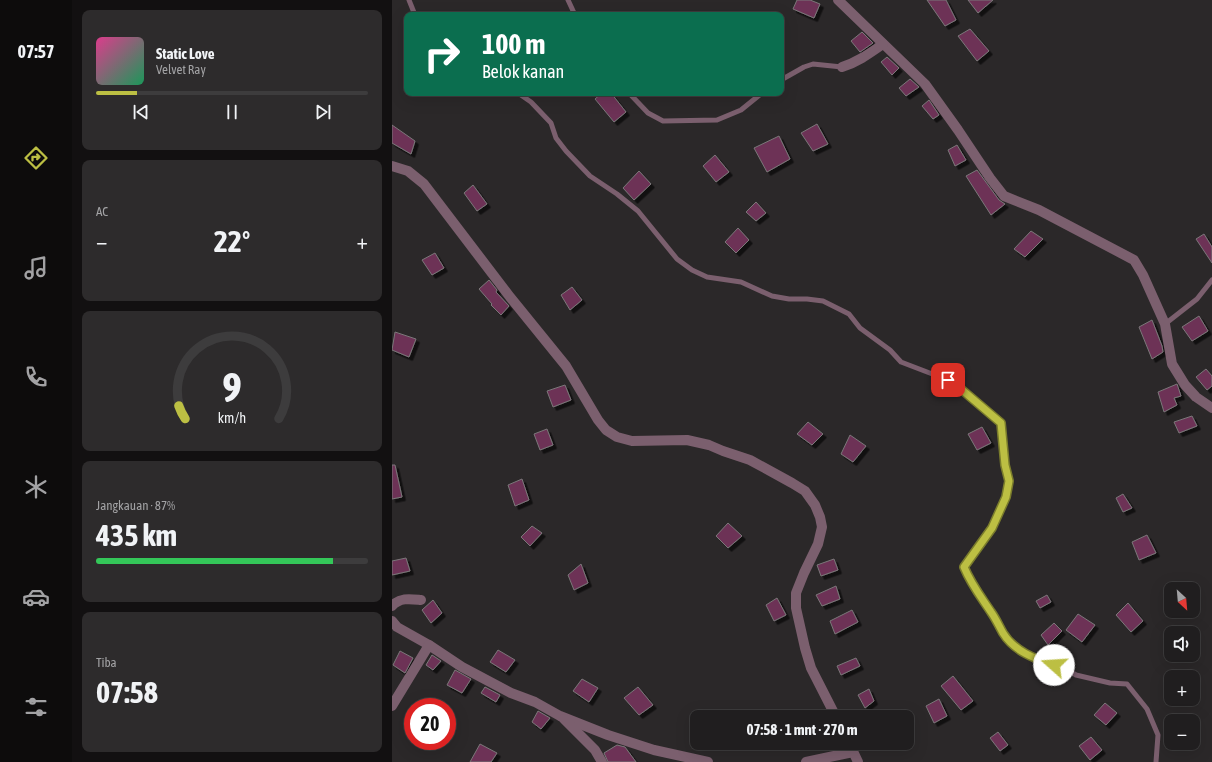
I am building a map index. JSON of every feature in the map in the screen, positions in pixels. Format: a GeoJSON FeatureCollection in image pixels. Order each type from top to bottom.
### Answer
{"type":"FeatureCollection","features":[{"type":"Feature","properties":{"kind":"street"},"geometry":{"type":"LineString","coordinates":[[838,0],[925,84],[1004,196],[1039,210],[1134,260],[1143,275],[1165,324],[1172,364],[1178,375],[1196,397],[1212,408]]}},
{"type":"Feature","properties":{"kind":"street"},"geometry":{"type":"LineString","coordinates":[[842,67],[864,57],[883,44]]}},
{"type":"Feature","properties":{"kind":"street"},"geometry":{"type":"LineString","coordinates":[[392,166],[408,171],[424,184],[510,297],[566,366],[598,420],[606,430],[617,437],[632,441],[687,440],[709,444],[723,452],[750,460],[805,491],[815,505],[822,527],[818,544],[796,593],[796,608],[811,668],[832,710]]}},
{"type":"Feature","properties":{"kind":"street"},"geometry":{"type":"LineString","coordinates":[[392,606],[394,603],[404,599],[421,600]]}},
{"type":"Feature","properties":{"kind":"street"},"geometry":{"type":"LineString","coordinates":[[392,621],[397,627],[429,645],[462,667],[511,693],[535,702],[560,716],[608,735],[654,750],[708,762]]}},
{"type":"Feature","properties":{"kind":"street"},"geometry":{"type":"LineString","coordinates":[[392,706],[429,645]]}},
{"type":"Feature","properties":{"kind":"street"},"geometry":{"type":"LineString","coordinates":[[560,716],[594,750],[602,762]]}},
{"type":"Feature","properties":{"kind":"street"},"geometry":{"type":"LineString","coordinates":[[806,762],[853,752],[858,762]]}},
{"type":"Feature","properties":{"kind":"lane"},"geometry":{"type":"LineString","coordinates":[[409,0],[414,12]]}},
{"type":"Feature","properties":{"kind":"lane"},"geometry":{"type":"LineString","coordinates":[[568,0],[574,12]]}},
{"type":"Feature","properties":{"kind":"lane"},"geometry":{"type":"LineString","coordinates":[[784,78],[812,64],[842,67]]}},
{"type":"Feature","properties":{"kind":"lane"},"geometry":{"type":"LineString","coordinates":[[522,96],[551,123],[556,138],[566,151],[590,176],[617,194],[638,211],[677,259],[692,270],[707,277],[741,282],[772,296],[789,299],[822,301],[849,314],[860,328],[890,350],[901,362],[948,380],[961,389],[1001,423],[1005,465],[1009,481],[1006,497],[992,528],[964,567],[970,582],[996,619],[1004,634],[1015,646],[1029,656],[1062,667],[1076,675],[1110,683],[1127,684],[1148,709],[1158,735],[1156,762]]}},
{"type":"Feature","properties":{"kind":"lane"},"geometry":{"type":"LineString","coordinates":[[632,96],[648,113],[663,121],[717,120],[741,110],[758,96]]}},
{"type":"Feature","properties":{"kind":"lane"},"geometry":{"type":"LineString","coordinates":[[1165,324],[1197,299],[1212,280]]}},
{"type":"Feature","properties":{"kind":"building"},"geometry":{"type":"Polygon","coordinates":[[[797,0],[810,0],[820,4],[814,18],[793,9],[797,0]]]}},
{"type":"Feature","properties":{"kind":"building"},"geometry":{"type":"Polygon","coordinates":[[[927,0],[946,0],[956,20],[945,26],[927,0]]]}},
{"type":"Feature","properties":{"kind":"building"},"geometry":{"type":"Polygon","coordinates":[[[968,0],[993,0],[978,13],[968,0]]]}},
{"type":"Feature","properties":{"kind":"building"},"geometry":{"type":"Polygon","coordinates":[[[970,29],[989,51],[977,61],[958,36],[970,29]]]}},
{"type":"Feature","properties":{"kind":"building"},"geometry":{"type":"Polygon","coordinates":[[[862,32],[873,43],[860,52],[851,41],[862,32]]]}},
{"type":"Feature","properties":{"kind":"building"},"geometry":{"type":"Polygon","coordinates":[[[887,57],[899,68],[892,75],[881,62],[887,57]]]}},
{"type":"Feature","properties":{"kind":"building"},"geometry":{"type":"Polygon","coordinates":[[[910,79],[919,87],[906,96],[899,88],[910,79]]]}},
{"type":"Feature","properties":{"kind":"building"},"geometry":{"type":"Polygon","coordinates":[[[598,96],[613,96],[626,112],[614,122],[595,99],[598,96]]]}},
{"type":"Feature","properties":{"kind":"building"},"geometry":{"type":"Polygon","coordinates":[[[929,100],[939,115],[933,119],[922,106],[929,100]]]}},
{"type":"Feature","properties":{"kind":"building"},"geometry":{"type":"Polygon","coordinates":[[[817,124],[828,144],[813,151],[801,133],[817,124]]]}},
{"type":"Feature","properties":{"kind":"building"},"geometry":{"type":"Polygon","coordinates":[[[392,125],[415,141],[411,154],[392,143],[392,125]]]}},
{"type":"Feature","properties":{"kind":"building"},"geometry":{"type":"Polygon","coordinates":[[[779,136],[790,159],[767,172],[754,148],[779,136]]]}},
{"type":"Feature","properties":{"kind":"building"},"geometry":{"type":"Polygon","coordinates":[[[957,145],[966,160],[955,166],[948,150],[957,145]]]}},
{"type":"Feature","properties":{"kind":"building"},"geometry":{"type":"Polygon","coordinates":[[[715,155],[729,172],[716,182],[703,166],[715,155]]]}},
{"type":"Feature","properties":{"kind":"building"},"geometry":{"type":"Polygon","coordinates":[[[977,170],[999,200],[1005,204],[991,215],[966,176],[977,170]]]}},
{"type":"Feature","properties":{"kind":"building"},"geometry":{"type":"Polygon","coordinates":[[[639,171],[651,184],[634,200],[623,188],[639,171]]]}},
{"type":"Feature","properties":{"kind":"building"},"geometry":{"type":"Polygon","coordinates":[[[473,185],[487,204],[477,211],[464,193],[473,185]]]}},
{"type":"Feature","properties":{"kind":"building"},"geometry":{"type":"Polygon","coordinates":[[[756,202],[766,213],[756,221],[746,212],[756,202]]]}},
{"type":"Feature","properties":{"kind":"building"},"geometry":{"type":"Polygon","coordinates":[[[738,228],[749,240],[736,253],[725,242],[738,228]]]}},
{"type":"Feature","properties":{"kind":"building"},"geometry":{"type":"Polygon","coordinates":[[[1031,231],[1043,239],[1025,257],[1014,249],[1031,231]]]}},
{"type":"Feature","properties":{"kind":"building"},"geometry":{"type":"Polygon","coordinates":[[[1204,234],[1212,247],[1212,263],[1196,239],[1204,234]]]}},
{"type":"Feature","properties":{"kind":"building"},"geometry":{"type":"Polygon","coordinates":[[[435,253],[444,268],[432,275],[422,260],[435,253]]]}},
{"type":"Feature","properties":{"kind":"building"},"geometry":{"type":"Polygon","coordinates":[[[489,280],[497,290],[496,292],[509,306],[501,315],[479,289],[489,280]]]}},
{"type":"Feature","properties":{"kind":"building"},"geometry":{"type":"Polygon","coordinates":[[[572,287],[582,300],[570,310],[561,295],[572,287]]]}},
{"type":"Feature","properties":{"kind":"building"},"geometry":{"type":"Polygon","coordinates":[[[1199,316],[1208,331],[1192,341],[1182,327],[1199,316]]]}},
{"type":"Feature","properties":{"kind":"building"},"geometry":{"type":"Polygon","coordinates":[[[1152,320],[1163,352],[1152,359],[1139,327],[1152,320]]]}},
{"type":"Feature","properties":{"kind":"building"},"geometry":{"type":"Polygon","coordinates":[[[395,332],[416,339],[409,357],[392,350],[395,332]]]}},
{"type":"Feature","properties":{"kind":"building"},"geometry":{"type":"Polygon","coordinates":[[[1206,369],[1212,376],[1212,386],[1207,390],[1196,377],[1206,369]]]}},
{"type":"Feature","properties":{"kind":"building"},"geometry":{"type":"Polygon","coordinates":[[[1177,384],[1181,396],[1174,398],[1177,405],[1164,412],[1158,392],[1177,384]]]}},
{"type":"Feature","properties":{"kind":"building"},"geometry":{"type":"Polygon","coordinates":[[[565,385],[571,400],[553,407],[547,391],[565,385]]]}},
{"type":"Feature","properties":{"kind":"building"},"geometry":{"type":"Polygon","coordinates":[[[1192,416],[1197,426],[1179,433],[1174,422],[1192,416]]]}},
{"type":"Feature","properties":{"kind":"building"},"geometry":{"type":"Polygon","coordinates":[[[808,422],[823,434],[812,445],[797,434],[808,422]]]}},
{"type":"Feature","properties":{"kind":"building"},"geometry":{"type":"Polygon","coordinates":[[[982,427],[991,443],[977,450],[968,434],[982,427]]]}},
{"type":"Feature","properties":{"kind":"building"},"geometry":{"type":"Polygon","coordinates":[[[547,429],[553,445],[540,450],[534,434],[547,429]]]}},
{"type":"Feature","properties":{"kind":"building"},"geometry":{"type":"Polygon","coordinates":[[[850,435],[866,446],[853,462],[841,454],[850,435]]]}},
{"type":"Feature","properties":{"kind":"building"},"geometry":{"type":"Polygon","coordinates":[[[392,465],[395,465],[402,497],[392,499],[392,465]]]}},
{"type":"Feature","properties":{"kind":"building"},"geometry":{"type":"Polygon","coordinates":[[[522,479],[529,500],[515,506],[508,485],[522,479]]]}},
{"type":"Feature","properties":{"kind":"building"},"geometry":{"type":"Polygon","coordinates":[[[1123,494],[1132,508],[1123,512],[1116,498],[1123,494]]]}},
{"type":"Feature","properties":{"kind":"building"},"geometry":{"type":"Polygon","coordinates":[[[728,523],[742,536],[728,548],[716,536],[728,523]]]}},
{"type":"Feature","properties":{"kind":"building"},"geometry":{"type":"Polygon","coordinates":[[[532,526],[542,533],[530,546],[521,537],[532,526]]]}},
{"type":"Feature","properties":{"kind":"building"},"geometry":{"type":"Polygon","coordinates":[[[1147,535],[1156,553],[1139,560],[1132,542],[1147,535]]]}},
{"type":"Feature","properties":{"kind":"building"},"geometry":{"type":"Polygon","coordinates":[[[406,558],[410,571],[392,575],[392,561],[406,558]]]}},
{"type":"Feature","properties":{"kind":"building"},"geometry":{"type":"Polygon","coordinates":[[[834,559],[838,570],[821,576],[817,565],[834,559]]]}},
{"type":"Feature","properties":{"kind":"building"},"geometry":{"type":"Polygon","coordinates":[[[581,564],[588,583],[574,590],[568,575],[581,564]]]}},
{"type":"Feature","properties":{"kind":"building"},"geometry":{"type":"Polygon","coordinates":[[[836,586],[840,599],[822,606],[816,595],[836,586]]]}},
{"type":"Feature","properties":{"kind":"building"},"geometry":{"type":"Polygon","coordinates":[[[1047,595],[1051,602],[1040,608],[1036,601],[1047,595]]]}},
{"type":"Feature","properties":{"kind":"building"},"geometry":{"type":"Polygon","coordinates":[[[777,598],[786,615],[774,621],[766,605],[777,598]]]}},
{"type":"Feature","properties":{"kind":"building"},"geometry":{"type":"Polygon","coordinates":[[[433,600],[442,613],[431,623],[422,610],[433,600]]]}},
{"type":"Feature","properties":{"kind":"building"},"geometry":{"type":"Polygon","coordinates":[[[1128,603],[1143,621],[1131,632],[1116,615],[1128,603]]]}},
{"type":"Feature","properties":{"kind":"building"},"geometry":{"type":"Polygon","coordinates":[[[852,610],[858,622],[835,634],[830,621],[852,610]]]}},
{"type":"Feature","properties":{"kind":"building"},"geometry":{"type":"Polygon","coordinates":[[[1078,614],[1095,625],[1082,642],[1066,630],[1078,614]]]}},
{"type":"Feature","properties":{"kind":"building"},"geometry":{"type":"Polygon","coordinates":[[[1054,623],[1062,631],[1048,645],[1041,635],[1054,623]]]}},
{"type":"Feature","properties":{"kind":"building"},"geometry":{"type":"Polygon","coordinates":[[[498,650],[515,660],[506,672],[490,662],[498,650]]]}},
{"type":"Feature","properties":{"kind":"building"},"geometry":{"type":"Polygon","coordinates":[[[400,651],[413,658],[405,673],[393,665],[400,651]]]}},
{"type":"Feature","properties":{"kind":"building"},"geometry":{"type":"Polygon","coordinates":[[[432,655],[441,661],[433,670],[426,665],[432,655]]]}},
{"type":"Feature","properties":{"kind":"building"},"geometry":{"type":"Polygon","coordinates":[[[856,658],[860,666],[841,675],[837,666],[856,658]]]}},
{"type":"Feature","properties":{"kind":"building"},"geometry":{"type":"Polygon","coordinates":[[[455,670],[471,679],[462,693],[447,685],[455,670]]]}},
{"type":"Feature","properties":{"kind":"building"},"geometry":{"type":"Polygon","coordinates":[[[953,676],[973,701],[961,710],[941,686],[953,676]]]}},
{"type":"Feature","properties":{"kind":"building"},"geometry":{"type":"Polygon","coordinates":[[[582,679],[598,688],[589,702],[573,691],[582,679]]]}},
{"type":"Feature","properties":{"kind":"building"},"geometry":{"type":"Polygon","coordinates":[[[485,687],[500,695],[496,702],[481,693],[485,687]]]}},
{"type":"Feature","properties":{"kind":"building"},"geometry":{"type":"Polygon","coordinates":[[[638,687],[653,705],[639,715],[624,698],[638,687]]]}},
{"type":"Feature","properties":{"kind":"building"},"geometry":{"type":"Polygon","coordinates":[[[869,689],[874,701],[865,708],[858,695],[869,689]]]}},
{"type":"Feature","properties":{"kind":"building"},"geometry":{"type":"Polygon","coordinates":[[[939,699],[947,716],[934,723],[926,706],[939,699]]]}},
{"type":"Feature","properties":{"kind":"building"},"geometry":{"type":"Polygon","coordinates":[[[1105,703],[1117,713],[1106,725],[1094,715],[1105,703]]]}},
{"type":"Feature","properties":{"kind":"building"},"geometry":{"type":"Polygon","coordinates":[[[538,711],[550,718],[541,729],[532,722],[538,711]]]}},
{"type":"Feature","properties":{"kind":"building"},"geometry":{"type":"Polygon","coordinates":[[[998,732],[1008,745],[1000,751],[990,738],[998,732]]]}},
{"type":"Feature","properties":{"kind":"building"},"geometry":{"type":"Polygon","coordinates":[[[1091,737],[1102,750],[1090,760],[1079,746],[1091,737]]]}},
{"type":"Feature","properties":{"kind":"building"},"geometry":{"type":"Polygon","coordinates":[[[480,744],[497,753],[491,762],[470,762],[480,744]]]}},
{"type":"Feature","properties":{"kind":"building"},"geometry":{"type":"Polygon","coordinates":[[[617,745],[625,747],[636,762],[608,762],[604,753],[617,745]]]}},
{"type":"Feature","properties":{"kind":"route"},"geometry":{"type":"LineString","coordinates":[[948,380],[961,389],[1001,423],[1005,465],[1009,481],[1006,497],[992,528],[964,567],[970,582],[1009,640],[1029,656],[1054,665]]}}]}
